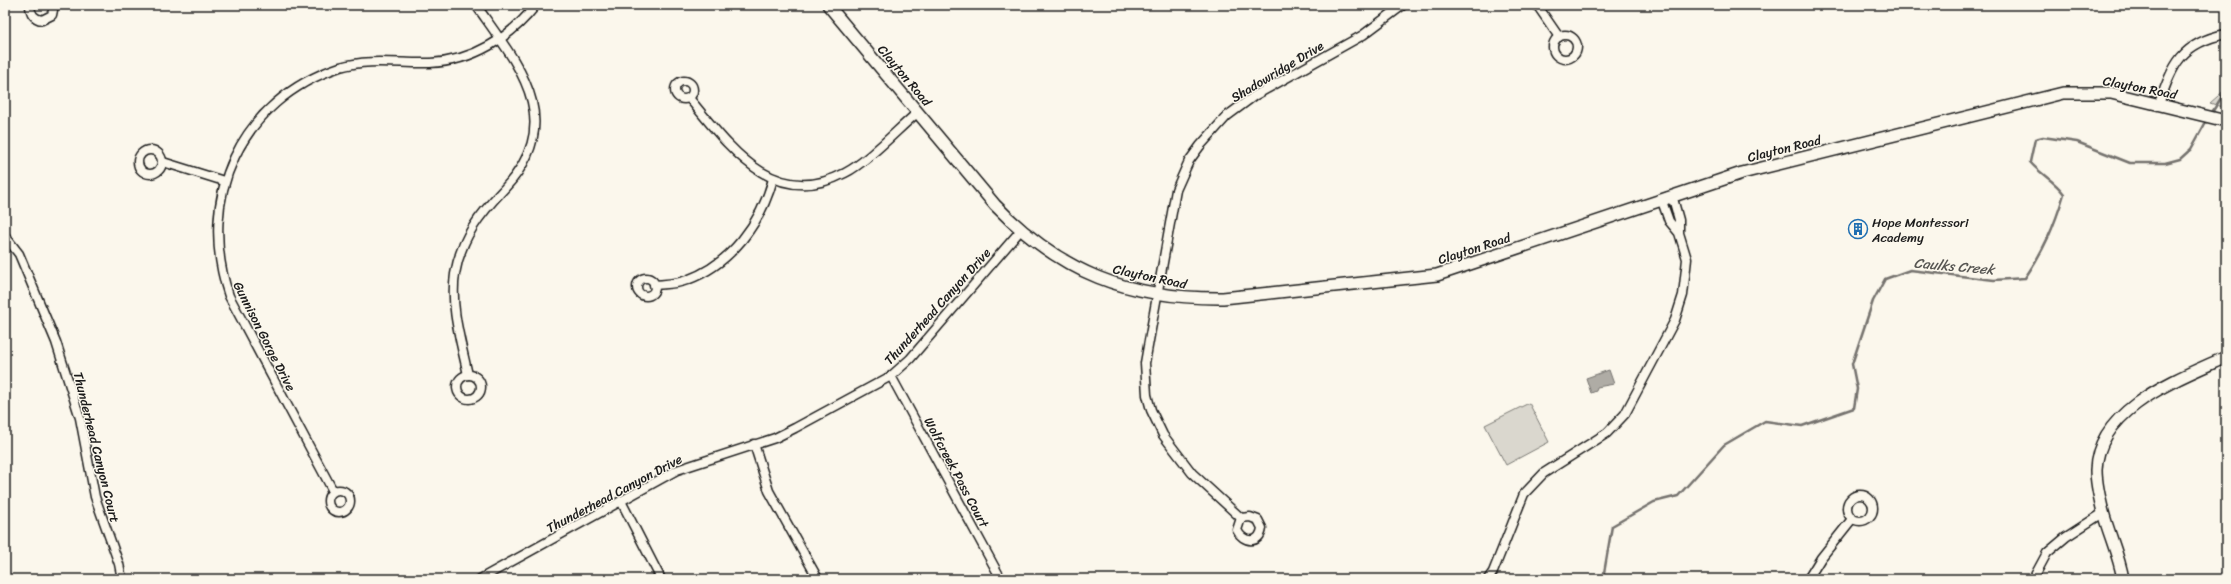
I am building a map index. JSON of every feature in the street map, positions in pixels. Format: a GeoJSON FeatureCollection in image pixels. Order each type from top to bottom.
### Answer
{"type":"FeatureCollection","features":[{"type":"Feature","properties":{"kind":"main road","name":"Clayton Road"},"geometry":{"type":"LineString","coordinates":[[828,5],[995,205],[1020,231],[1045,250],[1085,272],[1125,287],[1157,294],[1193,298],[1223,298],[1437,275],[1742,173],[2063,93],[2111,93],[2176,108],[2226,122]]}},
{"type":"Feature","properties":{"kind":"main road"},"geometry":{"type":"LineString","coordinates":[[2123,579],[2117,549],[2103,513],[2096,471],[2101,448],[2114,424],[2123,414],[2158,390],[2226,357]]}},
{"type":"Feature","properties":{"kind":"street"},"geometry":{"type":"LineString","coordinates":[[30,5],[31,12],[34,17],[42,20],[52,15],[54,5]]}},
{"type":"Feature","properties":{"kind":"street"},"geometry":{"type":"LineString","coordinates":[[468,375],[454,297],[458,260],[467,237],[477,220],[521,169],[530,151],[534,128],[534,110],[530,90],[524,76],[476,5]]}},
{"type":"Feature","properties":{"kind":"street","name":"Gunnison Gorge Drive"},"geometry":{"type":"LineString","coordinates":[[333,491],[229,296],[220,266],[217,238],[217,219],[224,181],[242,142],[262,116],[278,101],[316,77],[359,63],[446,61],[481,50],[500,40],[519,24],[536,5]]}},
{"type":"Feature","properties":{"kind":"street","name":"Shadowridge Drive"},"geometry":{"type":"LineString","coordinates":[[1241,518],[1192,473],[1163,435],[1151,410],[1145,363],[1176,190],[1189,161],[1208,135],[1227,116],[1254,96],[1364,35],[1404,5]]}},
{"type":"Feature","properties":{"kind":"street"},"geometry":{"type":"LineString","coordinates":[[1537,5],[1559,37]]}},
{"type":"Feature","properties":{"kind":"street"},"geometry":{"type":"LineString","coordinates":[[2159,104],[2169,75],[2182,55],[2206,39],[2226,34]]}},
{"type":"Feature","properties":{"kind":"street"},"geometry":{"type":"LineString","coordinates":[[689,98],[745,161],[773,179],[794,184],[812,184],[845,173],[917,113]]}},
{"type":"Feature","properties":{"kind":"street"},"geometry":{"type":"LineString","coordinates":[[163,162],[224,181]]}},
{"type":"Feature","properties":{"kind":"street"},"geometry":{"type":"LineString","coordinates":[[654,285],[686,281],[720,261],[747,234],[757,220],[767,199],[773,179]]}},
{"type":"Feature","properties":{"kind":"street"},"geometry":{"type":"LineString","coordinates":[[1488,579],[1493,572],[1524,494],[1535,481],[1556,464],[1607,433],[1625,414],[1649,371],[1674,320],[1683,295],[1687,259],[1679,233],[1669,221],[1663,204],[1667,197]]}},
{"type":"Feature","properties":{"kind":"street","name":"Thunderhead Canyon Drive"},"geometry":{"type":"LineString","coordinates":[[480,579],[677,470],[754,444],[795,428],[891,376],[910,359],[1020,231]]}},
{"type":"Feature","properties":{"kind":"street","name":"Thunderhead Canyon Court"},"geometry":{"type":"LineString","coordinates":[[5,236],[23,261],[56,342],[80,418],[95,497],[119,564],[122,579]]}},
{"type":"Feature","properties":{"kind":"street","name":"Wolfcreek Pass Court"},"geometry":{"type":"LineString","coordinates":[[891,376],[1001,579]]}},
{"type":"Feature","properties":{"kind":"street"},"geometry":{"type":"LineString","coordinates":[[754,444],[769,491],[818,579]]}},
{"type":"Feature","properties":{"kind":"street"},"geometry":{"type":"LineString","coordinates":[[621,501],[662,579]]}},
{"type":"Feature","properties":{"kind":"street"},"geometry":{"type":"LineString","coordinates":[[2033,579],[2046,553],[2066,537],[2103,513]]}},
{"type":"Feature","properties":{"kind":"street"},"geometry":{"type":"LineString","coordinates":[[1808,579],[1821,558],[1852,519]]}},
{"type":"Feature","properties":{"kind":"shaded area"},"geometry":{"type":"Polygon","coordinates":[[[2226,89],[2226,108],[2210,103],[2226,89]]]}},
{"type":"Feature","properties":{"kind":"shaded area"},"geometry":{"type":"Polygon","coordinates":[[[1609,370],[1614,384],[1597,387],[1596,391],[1591,393],[1586,378],[1609,370]]]}},
{"type":"Feature","properties":{"kind":"shaded area"},"geometry":{"type":"Polygon","coordinates":[[[1529,403],[1549,442],[1506,465],[1485,425],[1529,403]]]}},
{"type":"Feature","properties":{"kind":"waterway","name":"Caulks Creek"},"geometry":{"type":"LineString","coordinates":[[2211,114],[2226,90]]}},
{"type":"Feature","properties":{"kind":"waterway","name":"Caulks Creek"},"geometry":{"type":"LineString","coordinates":[[1603,579],[1612,526],[1654,502],[1678,496],[1724,445],[1765,421],[1802,426],[1854,408],[1857,389],[1852,364],[1873,301],[1885,279],[1910,270],[1994,280],[2025,278],[2038,258],[2048,238],[2064,194],[2030,162],[2035,139],[2043,137],[2077,142],[2130,163],[2165,163],[2180,159],[2191,149],[2207,120]]}},
{"type":"Feature","properties":{"kind":"place","name":"Hope Montessori Academy"},"geometry":{"type":"Point","coordinates":[1858,229]}}]}
